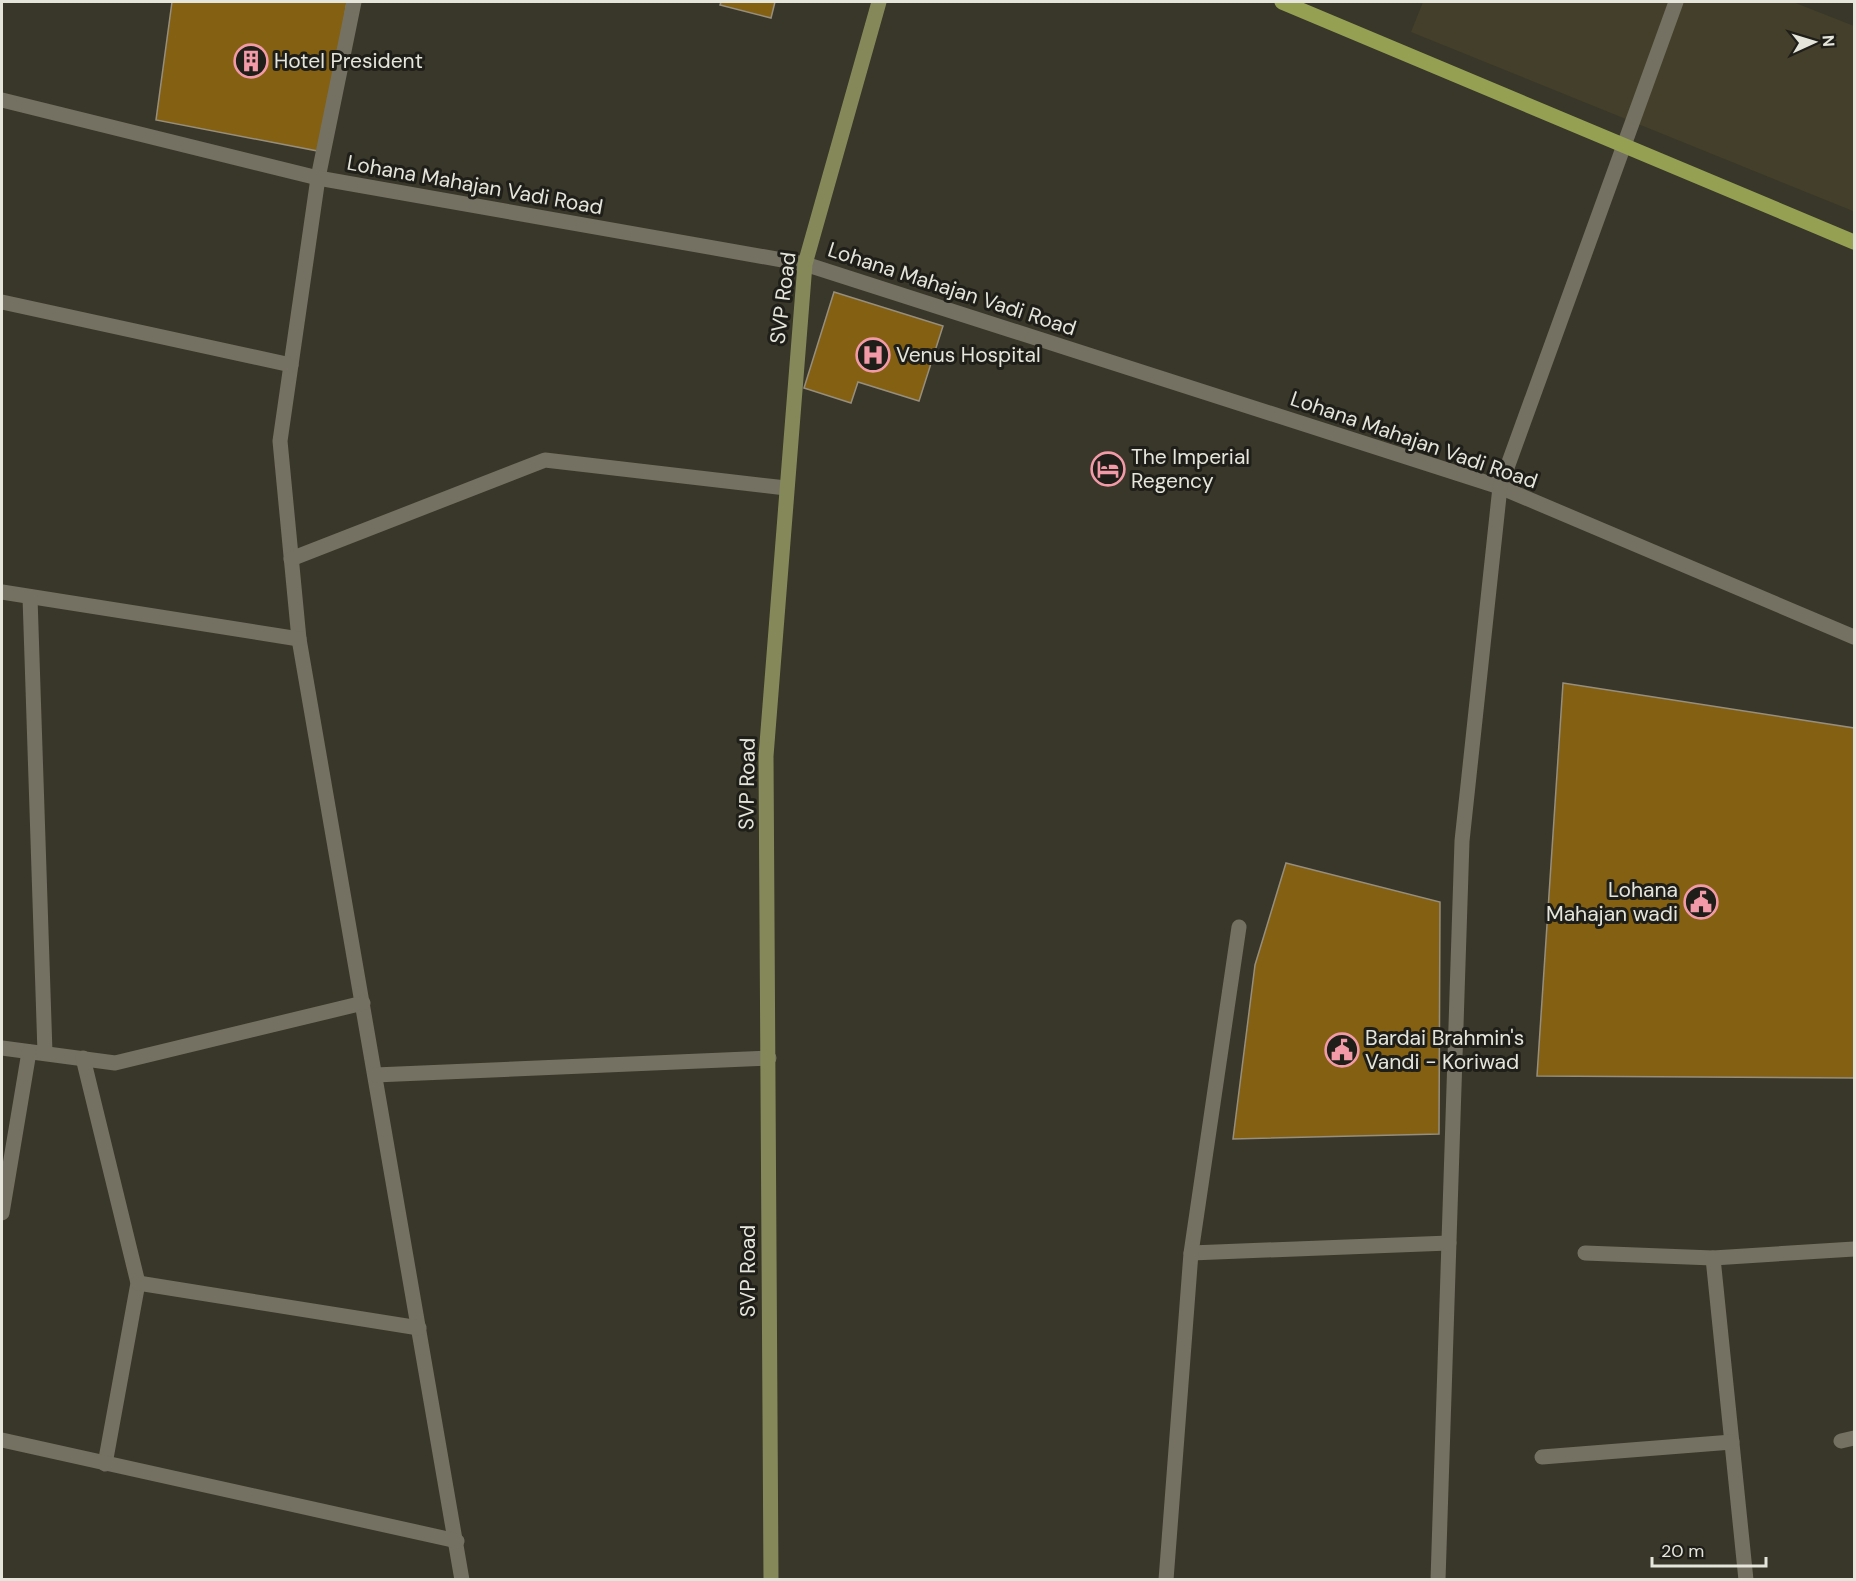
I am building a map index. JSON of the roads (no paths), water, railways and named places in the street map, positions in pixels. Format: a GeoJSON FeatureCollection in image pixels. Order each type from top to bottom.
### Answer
{"type":"FeatureCollection","features":[{"type":"Feature","properties":{"kind":"main road","name":"SVP Road"},"geometry":{"type":"LineString","coordinates":[[771,1580],[766,756],[805,264],[879,2]]}},
{"type":"Feature","properties":{"kind":"main road"},"geometry":{"type":"LineString","coordinates":[[1282,2],[1854,242]]}},
{"type":"Feature","properties":{"kind":"street"},"geometry":{"type":"LineString","coordinates":[[354,2],[318,178],[280,441],[299,639],[462,1580]]}},
{"type":"Feature","properties":{"kind":"street"},"geometry":{"type":"LineString","coordinates":[[1438,1580],[1462,841],[1500,487],[1676,2]]}},
{"type":"Feature","properties":{"kind":"street","name":"Lohana Mahajan Vadi Road"},"geometry":{"type":"LineString","coordinates":[[2,100],[318,178],[805,264],[1500,487],[1854,637]]}},
{"type":"Feature","properties":{"kind":"street"},"geometry":{"type":"LineString","coordinates":[[2,302],[291,365]]}},
{"type":"Feature","properties":{"kind":"street"},"geometry":{"type":"LineString","coordinates":[[291,559],[545,460],[786,488]]}},
{"type":"Feature","properties":{"kind":"street"},"geometry":{"type":"LineString","coordinates":[[2,592],[299,639]]}},
{"type":"Feature","properties":{"kind":"street"},"geometry":{"type":"LineString","coordinates":[[30,597],[45,1053]]}},
{"type":"Feature","properties":{"kind":"street"},"geometry":{"type":"LineString","coordinates":[[1166,1580],[1191,1253],[1239,927]]}},
{"type":"Feature","properties":{"kind":"street"},"geometry":{"type":"LineString","coordinates":[[2,1048],[115,1063],[363,1003]]}},
{"type":"Feature","properties":{"kind":"street"},"geometry":{"type":"LineString","coordinates":[[2,1213],[29,1052]]}},
{"type":"Feature","properties":{"kind":"street"},"geometry":{"type":"LineString","coordinates":[[83,1058],[138,1283],[105,1464]]}},
{"type":"Feature","properties":{"kind":"street"},"geometry":{"type":"LineString","coordinates":[[375,1075],[769,1058]]}},
{"type":"Feature","properties":{"kind":"street"},"geometry":{"type":"LineString","coordinates":[[1191,1253],[1449,1243]]}},
{"type":"Feature","properties":{"kind":"street"},"geometry":{"type":"LineString","coordinates":[[1585,1253],[1713,1258],[1854,1250]]}},
{"type":"Feature","properties":{"kind":"street"},"geometry":{"type":"LineString","coordinates":[[1713,1258],[1746,1580]]}},
{"type":"Feature","properties":{"kind":"street"},"geometry":{"type":"LineString","coordinates":[[138,1283],[419,1328]]}},
{"type":"Feature","properties":{"kind":"street"},"geometry":{"type":"LineString","coordinates":[[2,1440],[457,1541]]}},
{"type":"Feature","properties":{"kind":"street"},"geometry":{"type":"LineString","coordinates":[[1542,1457],[1732,1442]]}},
{"type":"Feature","properties":{"kind":"place","name":"Hotel President"},"geometry":{"type":"Point","coordinates":[251,61]}},
{"type":"Feature","properties":{"kind":"place","name":"Venus Hospital"},"geometry":{"type":"Point","coordinates":[873,355]}},
{"type":"Feature","properties":{"kind":"place","name":"The Imperial Regency"},"geometry":{"type":"Point","coordinates":[1108,469]}},
{"type":"Feature","properties":{"kind":"place","name":"Lohana Mahajan wadi"},"geometry":{"type":"Point","coordinates":[1701,902]}},
{"type":"Feature","properties":{"kind":"place","name":"Bardai Brahmin's Vandi - Koriwad"},"geometry":{"type":"Point","coordinates":[1342,1050]}}]}
